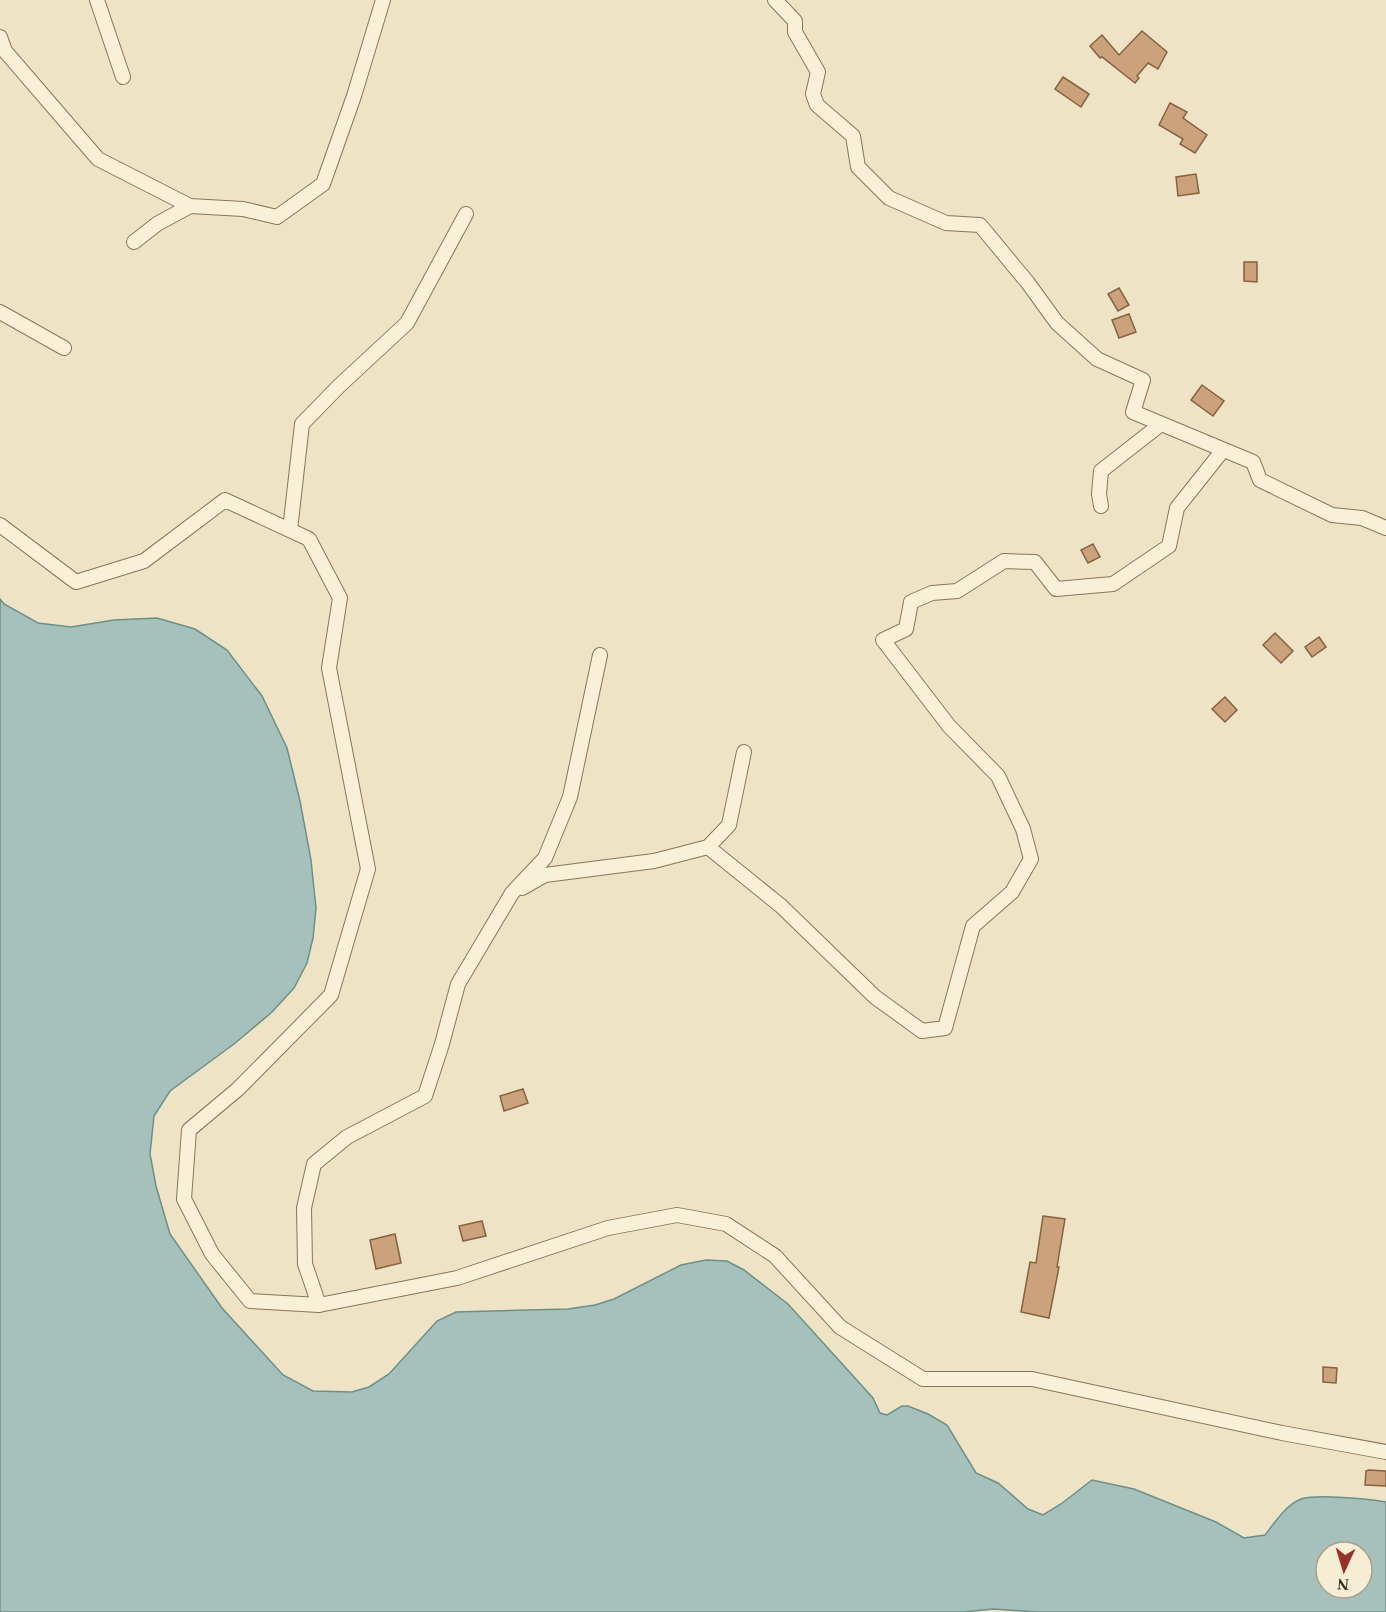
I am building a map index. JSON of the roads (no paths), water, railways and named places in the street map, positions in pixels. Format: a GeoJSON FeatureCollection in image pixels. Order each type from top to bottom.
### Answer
{"type":"FeatureCollection","features":[{"type":"Feature","properties":{"kind":"street"},"geometry":{"type":"LineString","coordinates":[[97,0],[123,77]]}},
{"type":"Feature","properties":{"kind":"street"},"geometry":{"type":"LineString","coordinates":[[0,37],[5,51],[98,159],[190,206],[243,208],[278,217],[323,184],[354,96],[383,0]]}},
{"type":"Feature","properties":{"kind":"street"},"geometry":{"type":"LineString","coordinates":[[775,0],[795,21],[795,32],[818,72],[813,94],[817,105],[853,136],[858,167],[888,198],[946,223],[980,225],[1028,283],[1057,323],[1097,359],[1143,380],[1133,412],[1253,462],[1260,480],[1332,515],[1362,518],[1386,528]]}},
{"type":"Feature","properties":{"kind":"street"},"geometry":{"type":"LineString","coordinates":[[134,242],[157,224],[190,206]]}},
{"type":"Feature","properties":{"kind":"street"},"geometry":{"type":"LineString","coordinates":[[290,530],[302,424],[407,323],[466,214]]}},
{"type":"Feature","properties":{"kind":"street"},"geometry":{"type":"LineString","coordinates":[[0,312],[64,348]]}},
{"type":"Feature","properties":{"kind":"street"},"geometry":{"type":"LineString","coordinates":[[1101,506],[1099,494],[1101,471],[1161,424]]}},
{"type":"Feature","properties":{"kind":"street"},"geometry":{"type":"LineString","coordinates":[[708,847],[781,906],[875,997],[922,1031],[945,1028],[973,926],[1011,892],[1031,859],[1023,829],[998,776],[949,726],[884,640],[906,630],[911,602],[932,593],[957,591],[1004,561],[1035,562],[1056,590],[1113,584],[1170,546],[1178,508],[1222,450]]}},
{"type":"Feature","properties":{"kind":"street"},"geometry":{"type":"LineString","coordinates":[[0,525],[76,582],[144,561],[225,500],[309,539],[340,598],[329,668],[368,869],[331,995],[238,1089],[189,1130],[184,1199],[212,1254],[250,1301],[319,1305],[457,1278],[608,1228],[677,1215],[726,1224],[775,1256],[840,1327],[923,1379],[1032,1379],[1282,1433],[1386,1452]]}},
{"type":"Feature","properties":{"kind":"street"},"geometry":{"type":"LineString","coordinates":[[319,1305],[305,1264],[304,1208],[314,1164],[347,1137],[425,1096],[458,984],[512,893],[545,858],[570,797],[600,655]]}},
{"type":"Feature","properties":{"kind":"street"},"geometry":{"type":"LineString","coordinates":[[512,893],[544,875],[654,861],[708,847],[729,825],[744,752]]}},
{"type":"Feature","properties":{"kind":"water"},"geometry":{"type":"Polygon","coordinates":[[[0,599],[4,604],[38,623],[71,627],[114,620],[157,618],[195,629],[227,650],[262,696],[287,748],[311,860],[316,908],[313,938],[307,963],[294,988],[272,1012],[234,1044],[170,1091],[154,1116],[150,1154],[156,1186],[170,1234],[222,1308],[283,1375],[313,1391],[352,1392],[369,1387],[389,1374],[437,1321],[456,1312],[568,1309],[595,1305],[614,1299],[681,1265],[706,1260],[727,1261],[744,1270],[788,1304],[873,1398],[880,1413],[887,1415],[902,1406],[908,1406],[947,1425],[976,1473],[998,1483],[1028,1509],[1043,1515],[1092,1480],[1134,1489],[1216,1522],[1244,1538],[1265,1535],[1286,1510],[1301,1499],[1330,1497],[1386,1502],[1386,1612],[1036,1612],[993,1609],[964,1612],[0,1612],[0,599]]]}}]}
